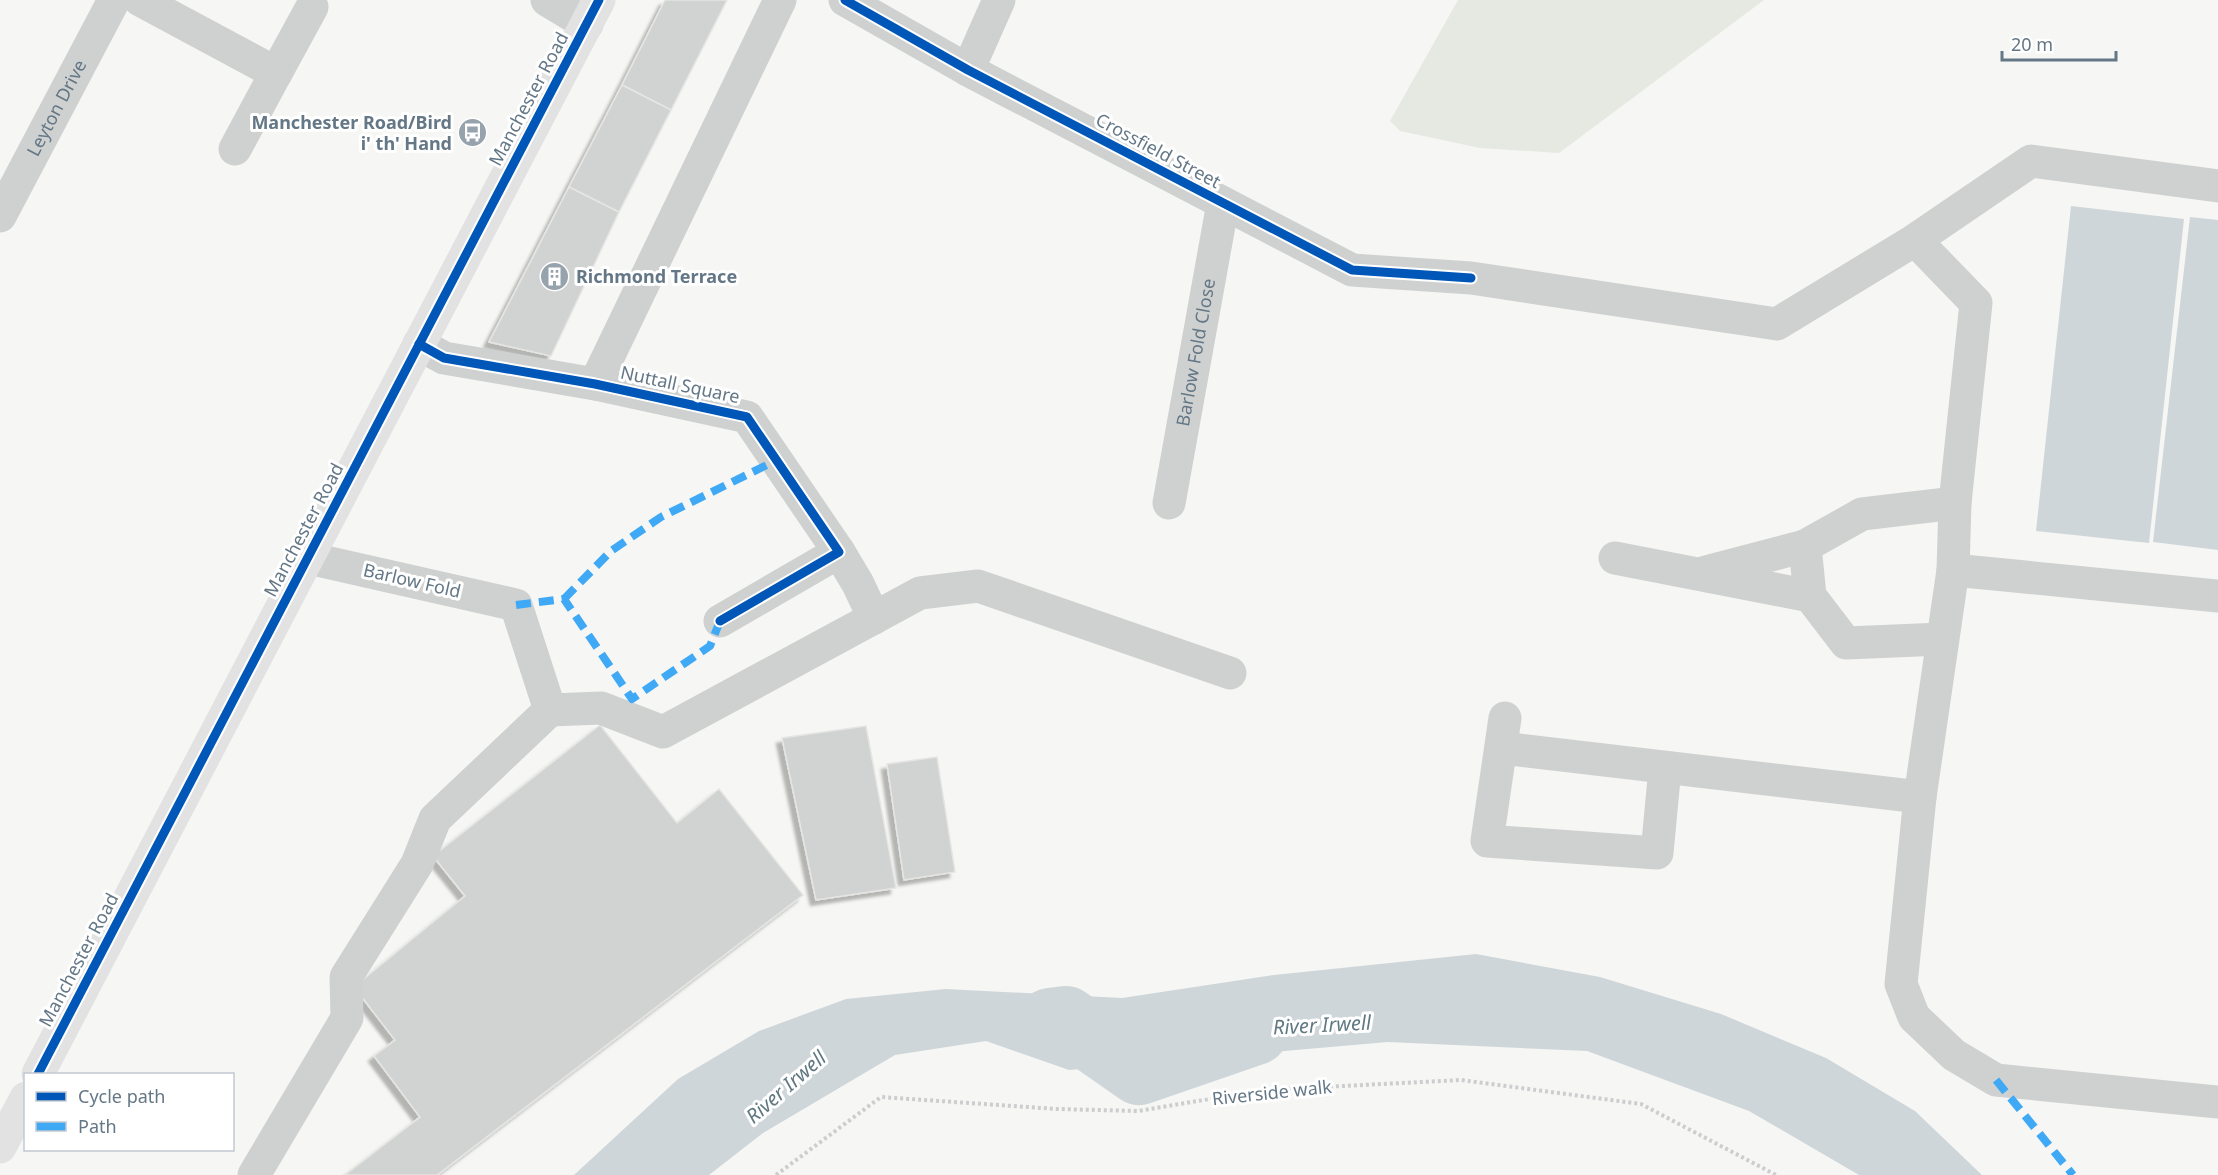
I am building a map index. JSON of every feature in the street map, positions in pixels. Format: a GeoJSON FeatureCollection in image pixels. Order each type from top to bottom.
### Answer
{"type":"FeatureCollection","features":[{"type":"Feature","properties":{"kind":"highway","name":"Manchester Road"},"geometry":{"type":"LineString","coordinates":[[39,1073],[593,12]]}},
{"type":"Feature","properties":{"kind":"highway"},"geometry":{"type":"LineString","coordinates":[[0,1147],[24,1102]]}},
{"type":"Feature","properties":{"kind":"street","name":"Leyton Drive"},"geometry":{"type":"LineString","coordinates":[[0,216],[114,0]]}},
{"type":"Feature","properties":{"kind":"street"},"geometry":{"type":"LineString","coordinates":[[140,0],[276,73]]}},
{"type":"Feature","properties":{"kind":"street"},"geometry":{"type":"LineString","coordinates":[[547,0],[593,12]]}},
{"type":"Feature","properties":{"kind":"street"},"geometry":{"type":"LineString","coordinates":[[595,384],[780,0]]}},
{"type":"Feature","properties":{"kind":"street","name":"Crossfield Street"},"geometry":{"type":"LineString","coordinates":[[845,0],[969,70],[1352,270],[1471,278],[1777,324],[1915,240],[2031,161],[2218,186]]}},
{"type":"Feature","properties":{"kind":"street"},"geometry":{"type":"LineString","coordinates":[[969,70],[999,0]]}},
{"type":"Feature","properties":{"kind":"street"},"geometry":{"type":"LineString","coordinates":[[235,149],[312,7]]}},
{"type":"Feature","properties":{"kind":"street","name":"Barlow Fold Close"},"geometry":{"type":"LineString","coordinates":[[1169,503],[1222,203]]}},
{"type":"Feature","properties":{"kind":"street"},"geometry":{"type":"LineString","coordinates":[[1915,240],[1976,303],[1955,503],[1953,570],[1920,797],[1900,984],[1914,1017],[1954,1055],[1996,1080],[2218,1102]]}},
{"type":"Feature","properties":{"kind":"street","name":"Nuttall Square"},"geometry":{"type":"LineString","coordinates":[[419,344],[444,358],[595,384],[747,417],[839,552],[874,618]]}},
{"type":"Feature","properties":{"kind":"street"},"geometry":{"type":"LineString","coordinates":[[1698,574],[1805,546],[1862,514],[1955,503]]}},
{"type":"Feature","properties":{"kind":"street"},"geometry":{"type":"LineString","coordinates":[[1805,546],[1810,596],[1846,643],[1942,639]]}},
{"type":"Feature","properties":{"kind":"street"},"geometry":{"type":"LineString","coordinates":[[720,621],[839,552]]}},
{"type":"Feature","properties":{"kind":"street","name":"Barlow Fold"},"geometry":{"type":"LineString","coordinates":[[308,558],[516,605],[550,710]]}},
{"type":"Feature","properties":{"kind":"street"},"geometry":{"type":"LineString","coordinates":[[1615,558],[1810,596]]}},
{"type":"Feature","properties":{"kind":"street"},"geometry":{"type":"LineString","coordinates":[[1953,570],[2218,596]]}},
{"type":"Feature","properties":{"kind":"street"},"geometry":{"type":"LineString","coordinates":[[254,1175],[347,1018],[346,977],[417,864],[435,819],[550,710],[601,708],[663,732],[920,593],[978,586],[1230,673]]}},
{"type":"Feature","properties":{"kind":"street"},"geometry":{"type":"LineString","coordinates":[[1665,768],[1657,853],[1487,841],[1503,733],[1665,768],[1920,797]]}},
{"type":"Feature","properties":{"kind":"shaded area"},"geometry":{"type":"Polygon","coordinates":[[[1458,0],[1764,0],[1559,153],[1480,148],[1400,131],[1390,121],[1458,0]]]}},
{"type":"Feature","properties":{"kind":"water"},"geometry":{"type":"Polygon","coordinates":[[[2071,206],[2184,219],[2149,543],[2036,531],[2071,206]]]}},
{"type":"Feature","properties":{"kind":"water"},"geometry":{"type":"Polygon","coordinates":[[[2190,217],[2218,220],[2218,550],[2153,542],[2190,217]]]}},
{"type":"Feature","properties":{"kind":"water"},"geometry":{"type":"Polygon","coordinates":[[[1476,954],[1600,977],[1721,1014],[1826,1058],[1915,1111],[1982,1175],[1859,1175],[1749,1111],[1587,1051],[1388,1042],[1069,1070],[986,1041],[895,1055],[763,1133],[709,1175],[574,1175],[678,1079],[759,1031],[846,999],[946,989],[1122,998],[1274,975],[1476,954]]]}},
{"type":"Feature","properties":{"kind":"building"},"geometry":{"type":"Polygon","coordinates":[[[665,0],[727,0],[671,110],[622,85],[665,0]]]}},
{"type":"Feature","properties":{"kind":"building"},"geometry":{"type":"Polygon","coordinates":[[[622,85],[671,110],[619,212],[569,187],[622,85]]]}},
{"type":"Feature","properties":{"kind":"building","name":"Richmond Terrace"},"geometry":{"type":"Polygon","coordinates":[[[569,187],[619,212],[551,356],[489,342],[569,187]]]}},
{"type":"Feature","properties":{"kind":"building"},"geometry":{"type":"Polygon","coordinates":[[[600,725],[677,823],[719,789],[803,895],[437,1175],[345,1175],[420,1117],[374,1056],[395,1040],[354,987],[465,896],[433,856],[600,725]]]}},
{"type":"Feature","properties":{"kind":"building"},"geometry":{"type":"Polygon","coordinates":[[[866,726],[896,888],[816,900],[782,738],[866,726]]]}},
{"type":"Feature","properties":{"kind":"building"},"geometry":{"type":"Polygon","coordinates":[[[937,757],[955,872],[904,880],[887,764],[937,757]]]}},
{"type":"Feature","properties":{"kind":"waterway","name":"River Irwell"},"geometry":{"type":"LineString","coordinates":[[1050,1022],[1066,1020],[1139,1071],[1255,1031]]}},
{"type":"Feature","properties":{"kind":"marked path"},"geometry":{"type":"LineString","coordinates":[[564,599],[611,551],[661,517],[777,460]]}},
{"type":"Feature","properties":{"kind":"marked path"},"geometry":{"type":"LineString","coordinates":[[516,605],[564,599],[632,699],[710,646],[720,621]]}},
{"type":"Feature","properties":{"kind":"marked path"},"geometry":{"type":"LineString","coordinates":[[1996,1080],[2073,1175]]}},
{"type":"Feature","properties":{"kind":"cycle path"},"geometry":{"type":"LineString","coordinates":[[39,1073],[599,0]]}},
{"type":"Feature","properties":{"kind":"cycle path"},"geometry":{"type":"LineString","coordinates":[[845,0],[968,70],[1352,270],[1471,278]]}},
{"type":"Feature","properties":{"kind":"cycle path"},"geometry":{"type":"LineString","coordinates":[[419,344],[444,358],[595,384],[747,417],[839,552],[720,621]]}},
{"type":"Feature","properties":{"kind":"place","name":"Manchester Road/Bird i' th' Hand"},"geometry":{"type":"Point","coordinates":[473,133]}},
{"type":"Feature","properties":{"kind":"place","name":"Richmond Terrace"},"geometry":{"type":"Point","coordinates":[555,277]}}]}
